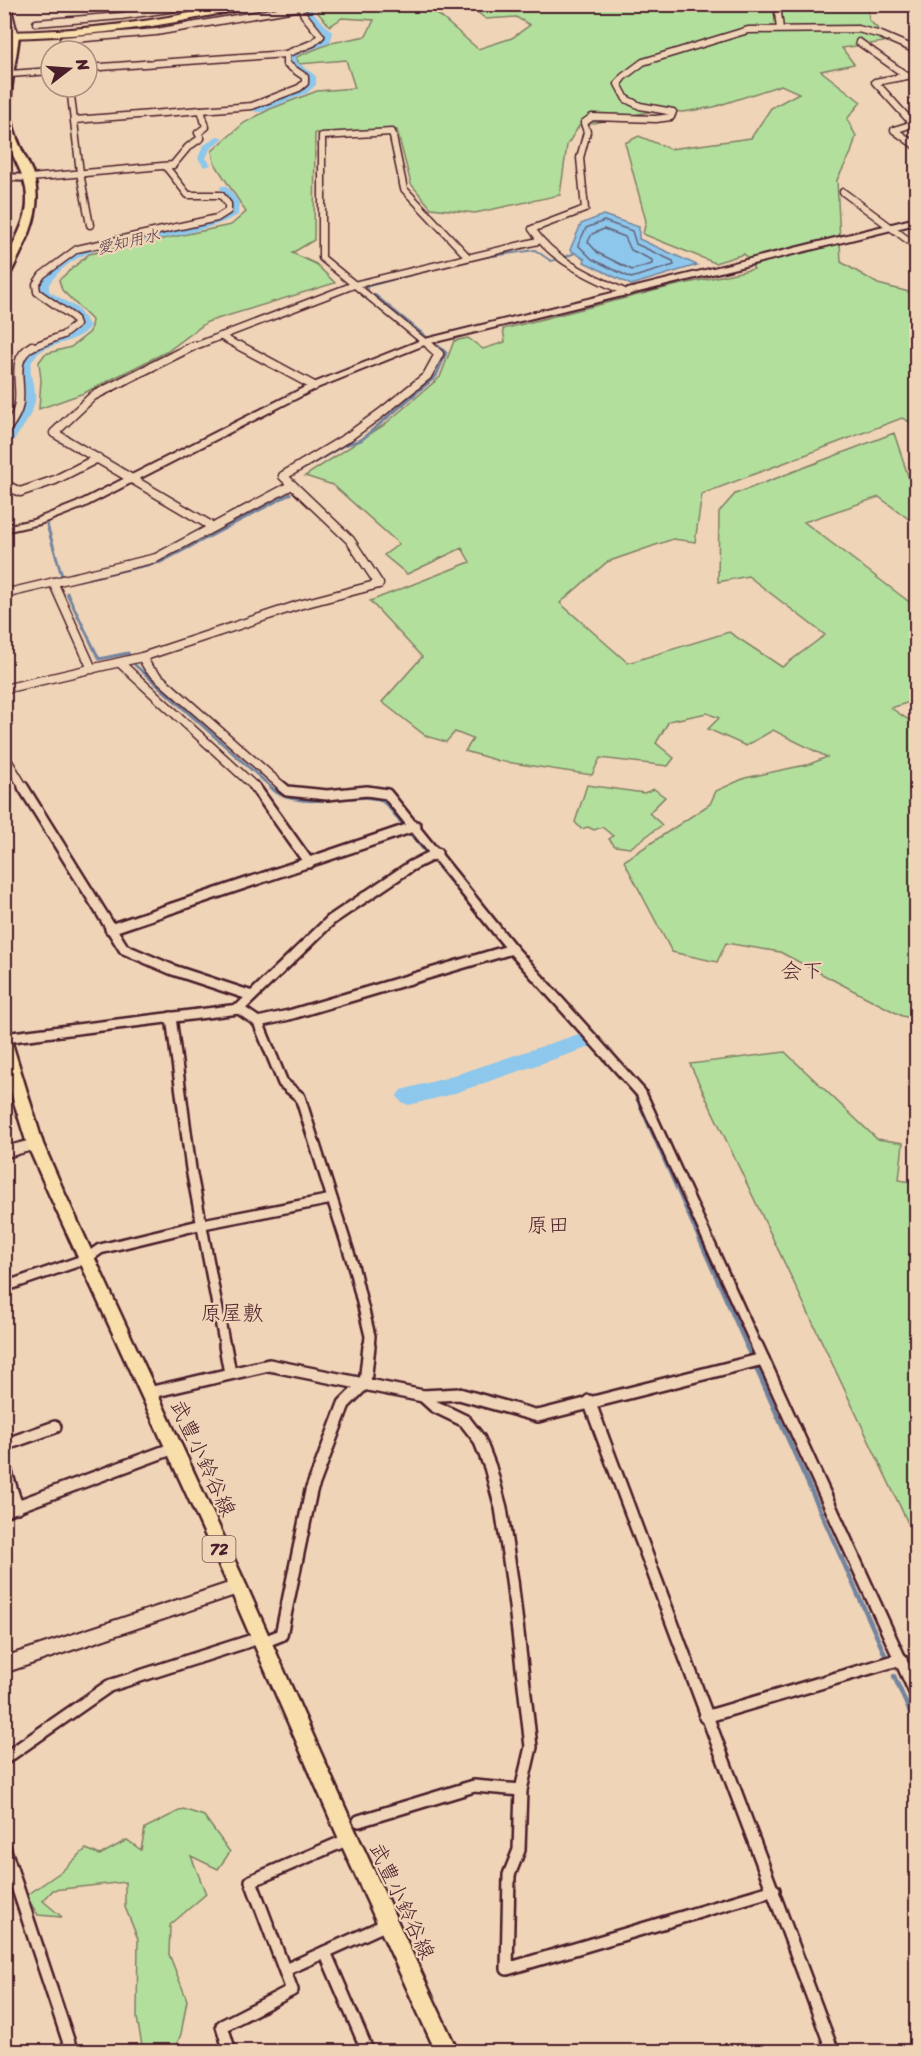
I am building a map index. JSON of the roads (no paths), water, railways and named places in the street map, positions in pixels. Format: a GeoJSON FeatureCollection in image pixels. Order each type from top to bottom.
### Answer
{"type":"FeatureCollection","features":[{"type":"Feature","properties":{"kind":"highway"},"geometry":{"type":"LineString","coordinates":[[9,32],[134,21],[230,4]]}},
{"type":"Feature","properties":{"kind":"highway"},"geometry":{"type":"LineString","coordinates":[[9,32],[123,28],[195,16],[247,4]]}},
{"type":"Feature","properties":{"kind":"main road"},"geometry":{"type":"LineString","coordinates":[[4,276],[23,239],[32,209],[30,178],[15,147],[7,122],[5,100],[9,74],[9,32]]}},
{"type":"Feature","properties":{"kind":"main road","name":"武豊小鈴谷線"},"geometry":{"type":"LineString","coordinates":[[4,1042],[35,1144],[238,1587],[387,1924],[447,2052]]}},
{"type":"Feature","properties":{"kind":"street"},"geometry":{"type":"LineString","coordinates":[[6,4],[9,32]]}},
{"type":"Feature","properties":{"kind":"street"},"geometry":{"type":"LineString","coordinates":[[36,23],[204,4]]}},
{"type":"Feature","properties":{"kind":"street"},"geometry":{"type":"LineString","coordinates":[[777,4],[780,29]]}},
{"type":"Feature","properties":{"kind":"street"},"geometry":{"type":"LineString","coordinates":[[75,39],[156,32],[210,24],[269,10],[303,6],[302,15],[320,31],[321,36],[313,43],[286,54],[99,67]]}},
{"type":"Feature","properties":{"kind":"street"},"geometry":{"type":"LineString","coordinates":[[627,293],[603,283],[565,260],[538,241],[532,229],[585,209],[580,158],[588,132],[584,123],[588,119],[592,117],[656,119],[671,117],[673,112],[667,109],[640,106],[625,98],[618,84],[623,77],[643,62],[655,57],[693,48],[741,31],[858,29],[881,35],[916,50]]}},
{"type":"Feature","properties":{"kind":"street"},"geometry":{"type":"LineString","coordinates":[[859,42],[907,75],[875,82],[913,124],[894,130],[916,146]]}},
{"type":"Feature","properties":{"kind":"street"},"geometry":{"type":"LineString","coordinates":[[75,120],[252,106],[299,88],[305,83],[305,77],[286,64],[286,54]]}},
{"type":"Feature","properties":{"kind":"street"},"geometry":{"type":"LineString","coordinates":[[9,74],[39,72]]}},
{"type":"Feature","properties":{"kind":"street"},"geometry":{"type":"LineString","coordinates":[[72,99],[80,173],[90,225]]}},
{"type":"Feature","properties":{"kind":"street"},"geometry":{"type":"LineString","coordinates":[[4,177],[30,178],[173,165],[188,147],[201,138],[198,133],[206,127],[201,110]]}},
{"type":"Feature","properties":{"kind":"street"},"geometry":{"type":"LineString","coordinates":[[4,689],[142,657],[299,605],[379,584],[350,540],[283,476],[348,437],[427,376],[439,354],[322,258],[322,136],[392,132],[404,189],[467,256]]}},
{"type":"Feature","properties":{"kind":"street"},"geometry":{"type":"LineString","coordinates":[[4,433],[20,406],[18,365],[21,355],[32,347],[64,336],[76,324],[74,318],[37,292],[36,284],[42,275],[77,249],[217,218],[228,211],[228,204],[221,195],[188,195],[166,167]]}},
{"type":"Feature","properties":{"kind":"street"},"geometry":{"type":"LineString","coordinates":[[843,192],[916,246]]}},
{"type":"Feature","properties":{"kind":"street"},"geometry":{"type":"LineString","coordinates":[[4,529],[36,522],[80,505],[314,386],[424,342],[916,221]]}},
{"type":"Feature","properties":{"kind":"street"},"geometry":{"type":"LineString","coordinates":[[213,527],[54,433],[93,396],[220,336],[354,285],[467,256],[538,241]]}},
{"type":"Feature","properties":{"kind":"street"},"geometry":{"type":"LineString","coordinates":[[220,336],[314,386]]}},
{"type":"Feature","properties":{"kind":"street"},"geometry":{"type":"LineString","coordinates":[[4,484],[20,492],[55,480],[98,458]]}},
{"type":"Feature","properties":{"kind":"street"},"geometry":{"type":"LineString","coordinates":[[4,594],[156,558],[292,485]]}},
{"type":"Feature","properties":{"kind":"street"},"geometry":{"type":"LineString","coordinates":[[53,582],[92,669]]}},
{"type":"Feature","properties":{"kind":"street"},"geometry":{"type":"LineString","coordinates":[[142,657],[149,669],[287,791],[327,795],[367,791],[387,794],[416,826],[512,949],[641,1093],[916,1694]]}},
{"type":"Feature","properties":{"kind":"street"},"geometry":{"type":"LineString","coordinates":[[120,663],[260,792],[309,863]]}},
{"type":"Feature","properties":{"kind":"street"},"geometry":{"type":"LineString","coordinates":[[4,755],[124,949],[173,970],[252,996]]}},
{"type":"Feature","properties":{"kind":"street"},"geometry":{"type":"LineString","coordinates":[[110,929],[416,826]]}},
{"type":"Feature","properties":{"kind":"street"},"geometry":{"type":"LineString","coordinates":[[239,1010],[331,920],[411,866],[437,853]]}},
{"type":"Feature","properties":{"kind":"street"},"geometry":{"type":"LineString","coordinates":[[258,1022],[289,1015],[512,949]]}},
{"type":"Feature","properties":{"kind":"street"},"geometry":{"type":"LineString","coordinates":[[4,1038],[239,1010],[258,1022],[283,1083],[300,1097],[353,1265],[370,1336],[364,1383],[344,1404],[311,1491],[281,1635],[109,1686],[4,1759]]}},
{"type":"Feature","properties":{"kind":"street"},"geometry":{"type":"LineString","coordinates":[[171,1017],[189,1159],[230,1373]]}},
{"type":"Feature","properties":{"kind":"street"},"geometry":{"type":"LineString","coordinates":[[4,1153],[35,1144]]}},
{"type":"Feature","properties":{"kind":"street"},"geometry":{"type":"LineString","coordinates":[[4,1287],[86,1258],[100,1249],[202,1224],[332,1199]]}},
{"type":"Feature","properties":{"kind":"street"},"geometry":{"type":"LineString","coordinates":[[148,1393],[269,1365],[423,1396],[459,1394],[538,1416],[589,1401],[763,1359]]}},
{"type":"Feature","properties":{"kind":"street"},"geometry":{"type":"LineString","coordinates":[[423,1396],[434,1406],[465,1421],[479,1439],[490,1467],[501,1508],[512,1580],[531,1747],[521,1790],[519,1850],[509,1875],[507,1969],[774,1890]]}},
{"type":"Feature","properties":{"kind":"street"},"geometry":{"type":"LineString","coordinates":[[589,1401],[641,1548],[774,1890],[833,2052]]}},
{"type":"Feature","properties":{"kind":"street"},"geometry":{"type":"LineString","coordinates":[[4,1445],[55,1427]]}},
{"type":"Feature","properties":{"kind":"street"},"geometry":{"type":"LineString","coordinates":[[4,1511],[174,1448]]}},
{"type":"Feature","properties":{"kind":"street"},"geometry":{"type":"LineString","coordinates":[[4,1466],[17,1507]]}},
{"type":"Feature","properties":{"kind":"street"},"geometry":{"type":"LineString","coordinates":[[4,1665],[238,1587]]}},
{"type":"Feature","properties":{"kind":"street"},"geometry":{"type":"LineString","coordinates":[[705,1717],[901,1659]]}},
{"type":"Feature","properties":{"kind":"street"},"geometry":{"type":"LineString","coordinates":[[359,1821],[474,1786],[521,1790]]}},
{"type":"Feature","properties":{"kind":"street"},"geometry":{"type":"LineString","coordinates":[[230,2052],[222,2026],[292,1990],[251,1881],[349,1839]]}},
{"type":"Feature","properties":{"kind":"street"},"geometry":{"type":"LineString","coordinates":[[4,1846],[72,2052]]}},
{"type":"Feature","properties":{"kind":"street"},"geometry":{"type":"LineString","coordinates":[[285,1970],[387,1924]]}},
{"type":"Feature","properties":{"kind":"street"},"geometry":{"type":"LineString","coordinates":[[325,1952],[368,2052]]}},
{"type":"Feature","properties":{"kind":"water"},"geometry":{"type":"Polygon","coordinates":[[[603,215],[639,227],[639,239],[697,265],[631,285],[584,262],[585,259],[570,250],[581,224],[603,215]]]}},
{"type":"Feature","properties":{"kind":"waterway","name":"愛知用水"},"geometry":{"type":"LineString","coordinates":[[258,110],[304,91],[312,85],[313,78],[293,63],[292,57],[298,51],[327,41],[329,33],[308,11],[314,4]]}},
{"type":"Feature","properties":{"kind":"waterway","name":"愛知用水"},"geometry":{"type":"LineString","coordinates":[[207,165],[202,158],[206,148],[220,138]]}},
{"type":"Feature","properties":{"kind":"waterway","name":"愛知用水"},"geometry":{"type":"LineString","coordinates":[[4,447],[30,402],[26,373],[30,357],[42,348],[73,337],[85,326],[74,310],[45,292],[44,284],[48,278],[64,263],[90,249],[209,224],[235,213],[235,203],[224,188]]}},
{"type":"Feature","properties":{"kind":"waterway"},"geometry":{"type":"LineString","coordinates":[[478,258],[535,250],[551,261],[558,259]]}},
{"type":"Feature","properties":{"kind":"waterway"},"geometry":{"type":"LineString","coordinates":[[565,257],[575,253]]}},
{"type":"Feature","properties":{"kind":"waterway"},"geometry":{"type":"LineString","coordinates":[[367,288],[365,287],[453,264]]}},
{"type":"Feature","properties":{"kind":"waterway"},"geometry":{"type":"LineString","coordinates":[[374,294],[427,337]]}},
{"type":"Feature","properties":{"kind":"waterway"},"geometry":{"type":"LineString","coordinates":[[435,344],[440,348]]}},
{"type":"Feature","properties":{"kind":"waterway"},"geometry":{"type":"LineString","coordinates":[[303,469],[344,445],[361,440],[436,376],[446,353],[438,346]]}},
{"type":"Feature","properties":{"kind":"waterway"},"geometry":{"type":"LineString","coordinates":[[80,580],[161,562],[290,494]]}},
{"type":"Feature","properties":{"kind":"waterway"},"geometry":{"type":"LineString","coordinates":[[47,525],[62,576]]}},
{"type":"Feature","properties":{"kind":"waterway"},"geometry":{"type":"LineString","coordinates":[[67,593],[99,659],[128,653],[129,655]]}},
{"type":"Feature","properties":{"kind":"waterway"},"geometry":{"type":"LineString","coordinates":[[135,665],[272,788]]}},
{"type":"Feature","properties":{"kind":"waterway"},"geometry":{"type":"LineString","coordinates":[[270,787],[283,795],[299,799],[374,798],[384,802],[402,823]]}},
{"type":"Feature","properties":{"kind":"waterway"},"geometry":{"type":"LineString","coordinates":[[411,834],[425,851]]}},
{"type":"Feature","properties":{"kind":"waterway"},"geometry":{"type":"LineString","coordinates":[[435,862],[480,917]]}},
{"type":"Feature","properties":{"kind":"waterway"},"geometry":{"type":"LineString","coordinates":[[409,1096],[449,1086],[588,1039]]}},
{"type":"Feature","properties":{"kind":"waterway"},"geometry":{"type":"LineString","coordinates":[[633,1089],[747,1347]]}},
{"type":"Feature","properties":{"kind":"waterway"},"geometry":{"type":"LineString","coordinates":[[746,1346],[750,1354]]}},
{"type":"Feature","properties":{"kind":"waterway"},"geometry":{"type":"LineString","coordinates":[[756,1368],[886,1657]]}},
{"type":"Feature","properties":{"kind":"waterway"},"geometry":{"type":"LineString","coordinates":[[894,1676],[916,1726]]}},
{"type":"Feature","properties":{"kind":"district","name":"会下"},"geometry":{"type":"Point","coordinates":[802,971]}},
{"type":"Feature","properties":{"kind":"district","name":"原田"},"geometry":{"type":"Point","coordinates":[548,1225]}},
{"type":"Feature","properties":{"kind":"district","name":"原屋敷"},"geometry":{"type":"Point","coordinates":[232,1313]}}]}
